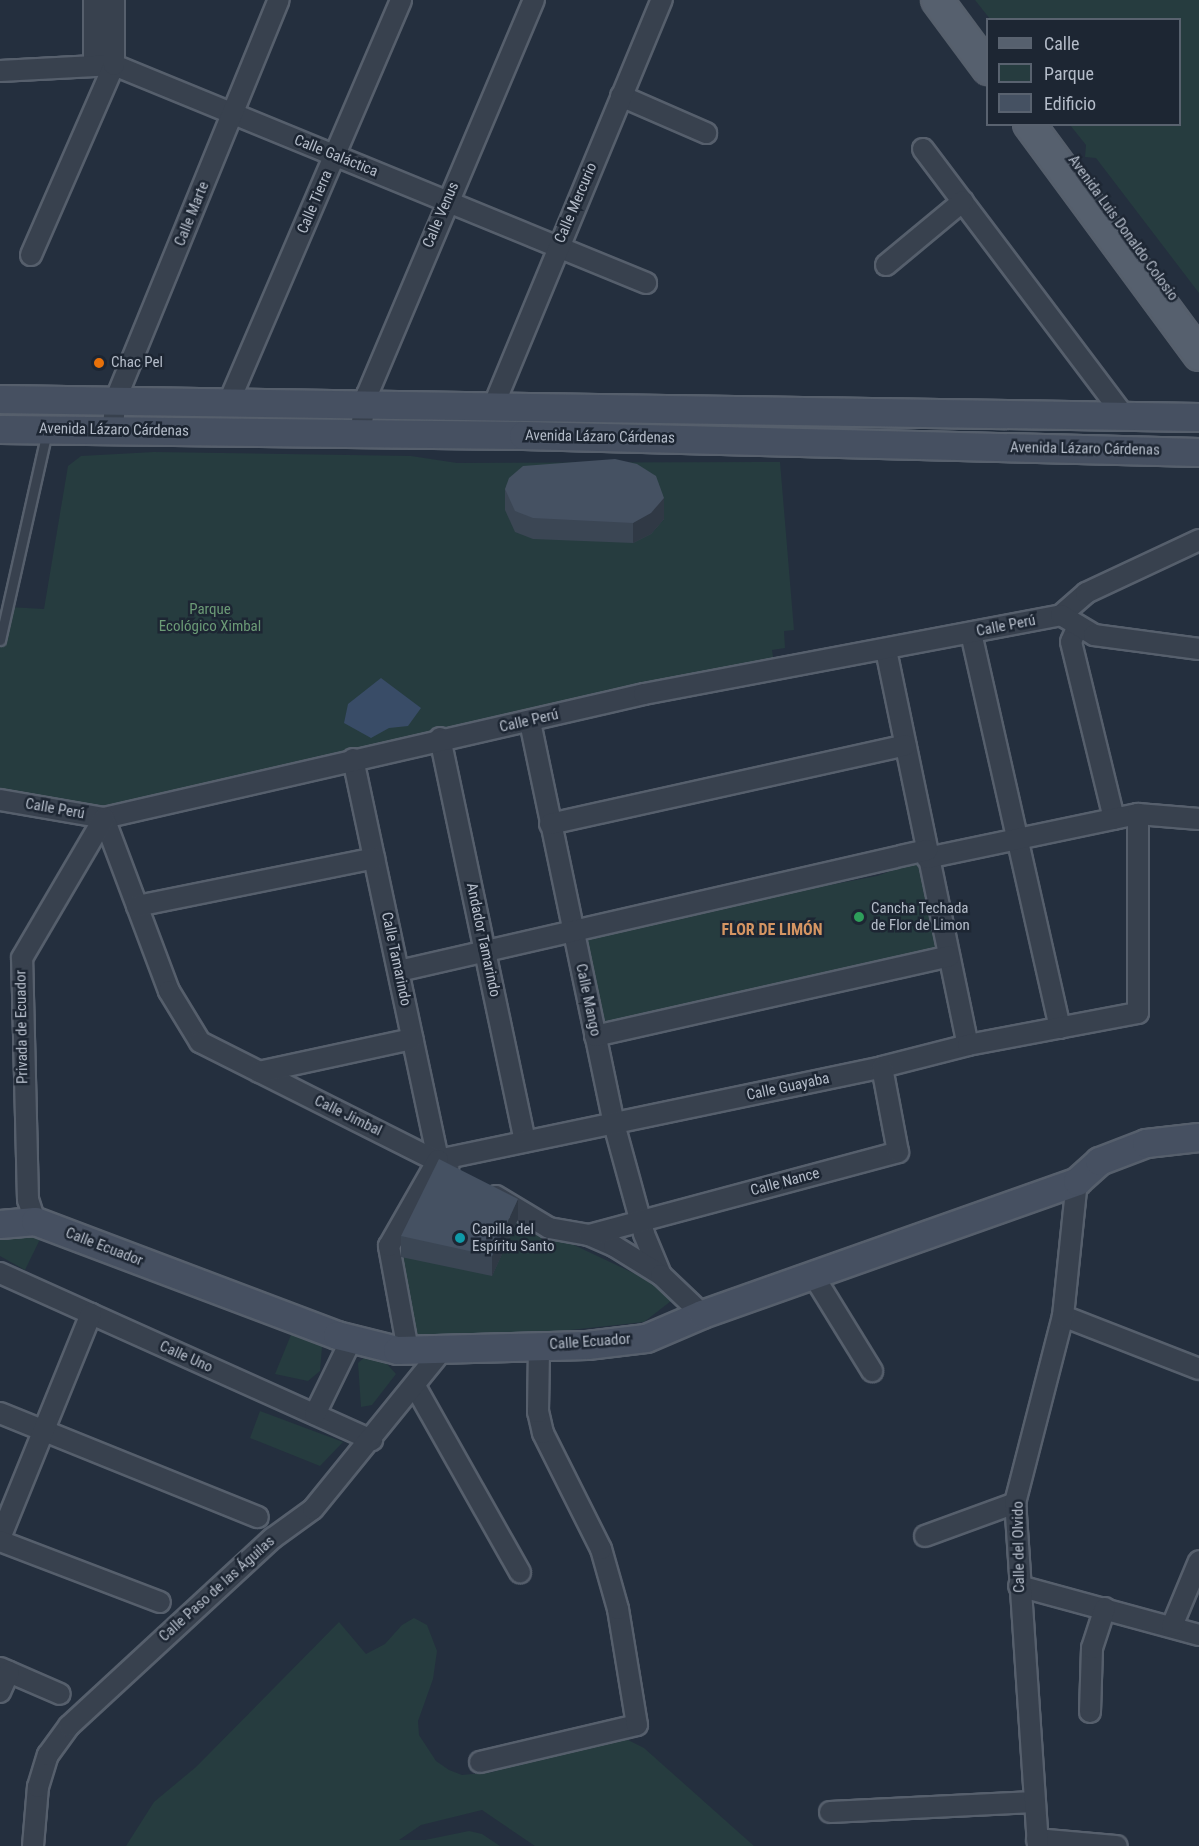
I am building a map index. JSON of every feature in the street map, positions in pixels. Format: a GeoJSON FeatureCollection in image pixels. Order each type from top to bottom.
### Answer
{"type":"FeatureCollection","features":[{"type":"Feature","properties":{"kind":"main road"},"geometry":{"type":"LineString","coordinates":[[937,0],[986,68]]}},
{"type":"Feature","properties":{"kind":"main road"},"geometry":{"type":"LineString","coordinates":[[954,0],[986,44]]}},
{"type":"Feature","properties":{"kind":"main road"},"geometry":{"type":"LineString","coordinates":[[1030,126],[1199,355]]}},
{"type":"Feature","properties":{"kind":"main road","name":"Avenida Luis Donaldo Colosio"},"geometry":{"type":"LineString","coordinates":[[1047,126],[1199,332]]}},
{"type":"Feature","properties":{"kind":"main road","name":"Avenida Lázaro Cárdenas"},"geometry":{"type":"LineString","coordinates":[[0,399],[1199,417]]}},
{"type":"Feature","properties":{"kind":"main road"},"geometry":{"type":"LineString","coordinates":[[522,408],[523,435]]}},
{"type":"Feature","properties":{"kind":"main road","name":"Avenida Lázaro Cárdenas"},"geometry":{"type":"LineString","coordinates":[[0,429],[523,435],[1199,452]]}},
{"type":"Feature","properties":{"kind":"main road","name":"Calle Ecuador"},"geometry":{"type":"LineString","coordinates":[[0,1224],[35,1221],[352,1338],[408,1350],[587,1345],[646,1338],[702,1314],[1077,1181],[1099,1161],[1146,1143],[1199,1137]]}},
{"type":"Feature","properties":{"kind":"street"},"geometry":{"type":"LineString","coordinates":[[94,0],[94,66]]}},
{"type":"Feature","properties":{"kind":"street"},"geometry":{"type":"LineString","coordinates":[[32,255],[114,65],[114,0]]}},
{"type":"Feature","properties":{"kind":"street","name":"Calle Marte"},"geometry":{"type":"LineString","coordinates":[[113,430],[115,401],[279,0]]}},
{"type":"Feature","properties":{"kind":"street","name":"Calle Tierra"},"geometry":{"type":"LineString","coordinates":[[228,404],[401,0]]}},
{"type":"Feature","properties":{"kind":"street","name":"Calle Venus"},"geometry":{"type":"LineString","coordinates":[[360,433],[366,405],[446,201],[534,0]]}},
{"type":"Feature","properties":{"kind":"street","name":"Calle Mercurio"},"geometry":{"type":"LineString","coordinates":[[493,407],[662,0]]}},
{"type":"Feature","properties":{"kind":"street"},"geometry":{"type":"LineString","coordinates":[[0,71],[114,65]]}},
{"type":"Feature","properties":{"kind":"street","name":"Calle Galáctica"},"geometry":{"type":"LineString","coordinates":[[114,65],[646,283]]}},
{"type":"Feature","properties":{"kind":"street"},"geometry":{"type":"LineString","coordinates":[[621,96],[706,133]]}},
{"type":"Feature","properties":{"kind":"street"},"geometry":{"type":"LineString","coordinates":[[923,149],[1124,416]]}},
{"type":"Feature","properties":{"kind":"street"},"geometry":{"type":"LineString","coordinates":[[886,265],[963,201]]}},
{"type":"Feature","properties":{"kind":"street"},"geometry":{"type":"LineString","coordinates":[[1199,540],[1086,593],[1061,615],[1094,635],[1199,649]]}},
{"type":"Feature","properties":{"kind":"street","name":"Calle Perú"},"geometry":{"type":"LineString","coordinates":[[0,800],[104,818],[440,738],[530,722],[644,694],[886,650],[1061,615]]}},
{"type":"Feature","properties":{"kind":"street"},"geometry":{"type":"LineString","coordinates":[[1078,626],[1071,642],[1114,819]]}},
{"type":"Feature","properties":{"kind":"street"},"geometry":{"type":"LineString","coordinates":[[971,633],[1020,839],[1060,1028]]}},
{"type":"Feature","properties":{"kind":"street"},"geometry":{"type":"LineString","coordinates":[[886,650],[968,1045]]}},
{"type":"Feature","properties":{"kind":"street","name":"Calle Mango"},"geometry":{"type":"LineString","coordinates":[[530,722],[614,1124],[641,1221],[661,1275]]}},
{"type":"Feature","properties":{"kind":"street","name":"Andador Tamarindo"},"geometry":{"type":"LineString","coordinates":[[440,738],[525,1141]]}},
{"type":"Feature","properties":{"kind":"street"},"geometry":{"type":"LineString","coordinates":[[550,824],[905,745]]}},
{"type":"Feature","properties":{"kind":"street","name":"Calle Tamarindo"},"geometry":{"type":"LineString","coordinates":[[352,759],[438,1160]]}},
{"type":"Feature","properties":{"kind":"street"},"geometry":{"type":"LineString","coordinates":[[399,971],[927,854],[1020,839],[1138,814],[1199,819]]}},
{"type":"Feature","properties":{"kind":"street","name":"Calle Guayaba"},"geometry":{"type":"LineString","coordinates":[[438,1160],[882,1067],[968,1045],[1138,1013],[1138,814]]}},
{"type":"Feature","properties":{"kind":"street","name":"Calle Jimbal"},"geometry":{"type":"LineString","coordinates":[[104,818],[169,991],[200,1042],[438,1160],[549,1228],[589,1235],[661,1275],[702,1314]]}},
{"type":"Feature","properties":{"kind":"street","name":"Privada de Ecuador"},"geometry":{"type":"LineString","coordinates":[[35,1221],[28,1200],[22,958],[104,818]]}},
{"type":"Feature","properties":{"kind":"street"},"geometry":{"type":"LineString","coordinates":[[137,906],[374,858]]}},
{"type":"Feature","properties":{"kind":"street"},"geometry":{"type":"LineString","coordinates":[[595,1036],[949,956]]}},
{"type":"Feature","properties":{"kind":"street"},"geometry":{"type":"LineString","coordinates":[[260,1071],[412,1039]]}},
{"type":"Feature","properties":{"kind":"street","name":"Calle Nance"},"geometry":{"type":"LineString","coordinates":[[589,1235],[898,1152],[882,1067]]}},
{"type":"Feature","properties":{"kind":"street"},"geometry":{"type":"LineString","coordinates":[[408,1350],[389,1246],[438,1160]]}},
{"type":"Feature","properties":{"kind":"street","name":"Calle del Olvido"},"geometry":{"type":"LineString","coordinates":[[1038,1842],[1018,1586],[1015,1503],[1063,1316],[1077,1181]]}},
{"type":"Feature","properties":{"kind":"street","name":"Calle Uno"},"geometry":{"type":"LineString","coordinates":[[0,1273],[372,1440]]}},
{"type":"Feature","properties":{"kind":"street"},"geometry":{"type":"LineString","coordinates":[[813,1275],[872,1371]]}},
{"type":"Feature","properties":{"kind":"street"},"geometry":{"type":"LineString","coordinates":[[91,1314],[0,1540],[160,1602]]}},
{"type":"Feature","properties":{"kind":"street"},"geometry":{"type":"LineString","coordinates":[[1063,1316],[1199,1369]]}},
{"type":"Feature","properties":{"kind":"street"},"geometry":{"type":"LineString","coordinates":[[315,1414],[352,1338]]}},
{"type":"Feature","properties":{"kind":"street"},"geometry":{"type":"LineString","coordinates":[[480,1762],[637,1725],[618,1609],[601,1549],[543,1433],[538,1412],[539,1345]]}},
{"type":"Feature","properties":{"kind":"street","name":"Calle Paso de las Águilas"},"geometry":{"type":"LineString","coordinates":[[33,1846],[38,1787],[48,1755],[69,1726],[240,1568],[313,1509],[372,1440],[442,1350]]}},
{"type":"Feature","properties":{"kind":"street"},"geometry":{"type":"LineString","coordinates":[[414,1386],[520,1572]]}},
{"type":"Feature","properties":{"kind":"street"},"geometry":{"type":"LineString","coordinates":[[0,1413],[258,1517]]}},
{"type":"Feature","properties":{"kind":"street"},"geometry":{"type":"LineString","coordinates":[[925,1536],[1015,1503]]}},
{"type":"Feature","properties":{"kind":"street"},"geometry":{"type":"LineString","coordinates":[[1172,1626],[1199,1562]]}},
{"type":"Feature","properties":{"kind":"street"},"geometry":{"type":"LineString","coordinates":[[1018,1586],[1199,1635]]}},
{"type":"Feature","properties":{"kind":"street"},"geometry":{"type":"LineString","coordinates":[[1090,1712],[1092,1648],[1105,1608]]}},
{"type":"Feature","properties":{"kind":"street"},"geometry":{"type":"LineString","coordinates":[[0,1692],[5,1670],[60,1694]]}},
{"type":"Feature","properties":{"kind":"street"},"geometry":{"type":"LineString","coordinates":[[830,1812],[1034,1802]]}},
{"type":"Feature","properties":{"kind":"street"},"geometry":{"type":"LineString","coordinates":[[1038,1842],[1117,1846]]}},
{"type":"Feature","properties":{"kind":"lane"},"geometry":{"type":"LineString","coordinates":[[0,640],[48,429]]}},
{"type":"Feature","properties":{"kind":"green space"},"geometry":{"type":"Polygon","coordinates":[[[975,0],[1199,0],[1199,293],[1096,158],[1085,157],[1086,145],[1071,126],[1181,126],[1181,18],[989,18],[975,0]]]}},
{"type":"Feature","properties":{"kind":"green space","name":"Parque Ecológico Ximbal"},"geometry":{"type":"Polygon","coordinates":[[[154,452],[411,456],[457,463],[780,462],[794,630],[784,631],[785,648],[772,650],[775,670],[113,807],[0,797],[0,647],[8,607],[44,609],[68,466],[81,456],[154,452]]]}},
{"type":"Feature","properties":{"kind":"green space"},"geometry":{"type":"Polygon","coordinates":[[[924,859],[946,953],[596,1034],[576,935],[759,891],[824,886],[877,876],[924,859]]]}},
{"type":"Feature","properties":{"kind":"green space"},"geometry":{"type":"Polygon","coordinates":[[[439,1164],[574,1245],[665,1288],[671,1301],[644,1322],[459,1342],[413,1337],[398,1247],[439,1164]]]}},
{"type":"Feature","properties":{"kind":"green space"},"geometry":{"type":"Polygon","coordinates":[[[0,1228],[44,1231],[25,1270],[0,1256],[0,1228]]]}},
{"type":"Feature","properties":{"kind":"green space"},"geometry":{"type":"Polygon","coordinates":[[[295,1325],[317,1338],[322,1347],[320,1371],[308,1381],[275,1374],[295,1325]]]}},
{"type":"Feature","properties":{"kind":"green space"},"geometry":{"type":"Polygon","coordinates":[[[366,1356],[387,1364],[396,1374],[372,1405],[361,1407],[358,1363],[366,1356]]]}},
{"type":"Feature","properties":{"kind":"green space"},"geometry":{"type":"Polygon","coordinates":[[[260,1411],[343,1442],[320,1466],[250,1438],[260,1411]]]}},
{"type":"Feature","properties":{"kind":"green space"},"geometry":{"type":"Polygon","coordinates":[[[414,1618],[427,1625],[437,1651],[433,1679],[418,1721],[419,1735],[436,1761],[449,1770],[462,1775],[493,1772],[551,1751],[622,1737],[644,1748],[754,1846],[535,1846],[482,1810],[421,1825],[399,1840],[425,1840],[469,1831],[482,1834],[500,1846],[126,1846],[154,1802],[196,1767],[339,1622],[366,1654],[385,1644],[402,1625],[414,1618]]]}},
{"type":"Feature","properties":{"kind":"water"},"geometry":{"type":"Polygon","coordinates":[[[381,678],[421,708],[408,726],[389,728],[371,738],[344,723],[348,704],[381,678]]]}},
{"type":"Feature","properties":{"kind":"building"},"geometry":{"type":"Polygon","coordinates":[[[615,459],[637,464],[656,476],[664,498],[651,513],[633,523],[533,518],[515,511],[505,489],[509,478],[523,466],[615,459]]]}},
{"type":"Feature","properties":{"kind":"building","name":"Capilla del Espíritu Santo"},"geometry":{"type":"Polygon","coordinates":[[[439,1159],[518,1199],[492,1256],[401,1236],[439,1159]]]}},
{"type":"Feature","properties":{"kind":"place","name":"Chac Pel"},"geometry":{"type":"Point","coordinates":[99,363]}},
{"type":"Feature","properties":{"kind":"place","name":"Cancha Techada de Flor de Limon"},"geometry":{"type":"Point","coordinates":[859,917]}},
{"type":"Feature","properties":{"kind":"place","name":"Capilla del Espíritu Santo"},"geometry":{"type":"Point","coordinates":[460,1238]}},
{"type":"Feature","properties":{"kind":"district","name":"FLOR DE LIMÓN"},"geometry":{"type":"Point","coordinates":[772,930]}}]}
